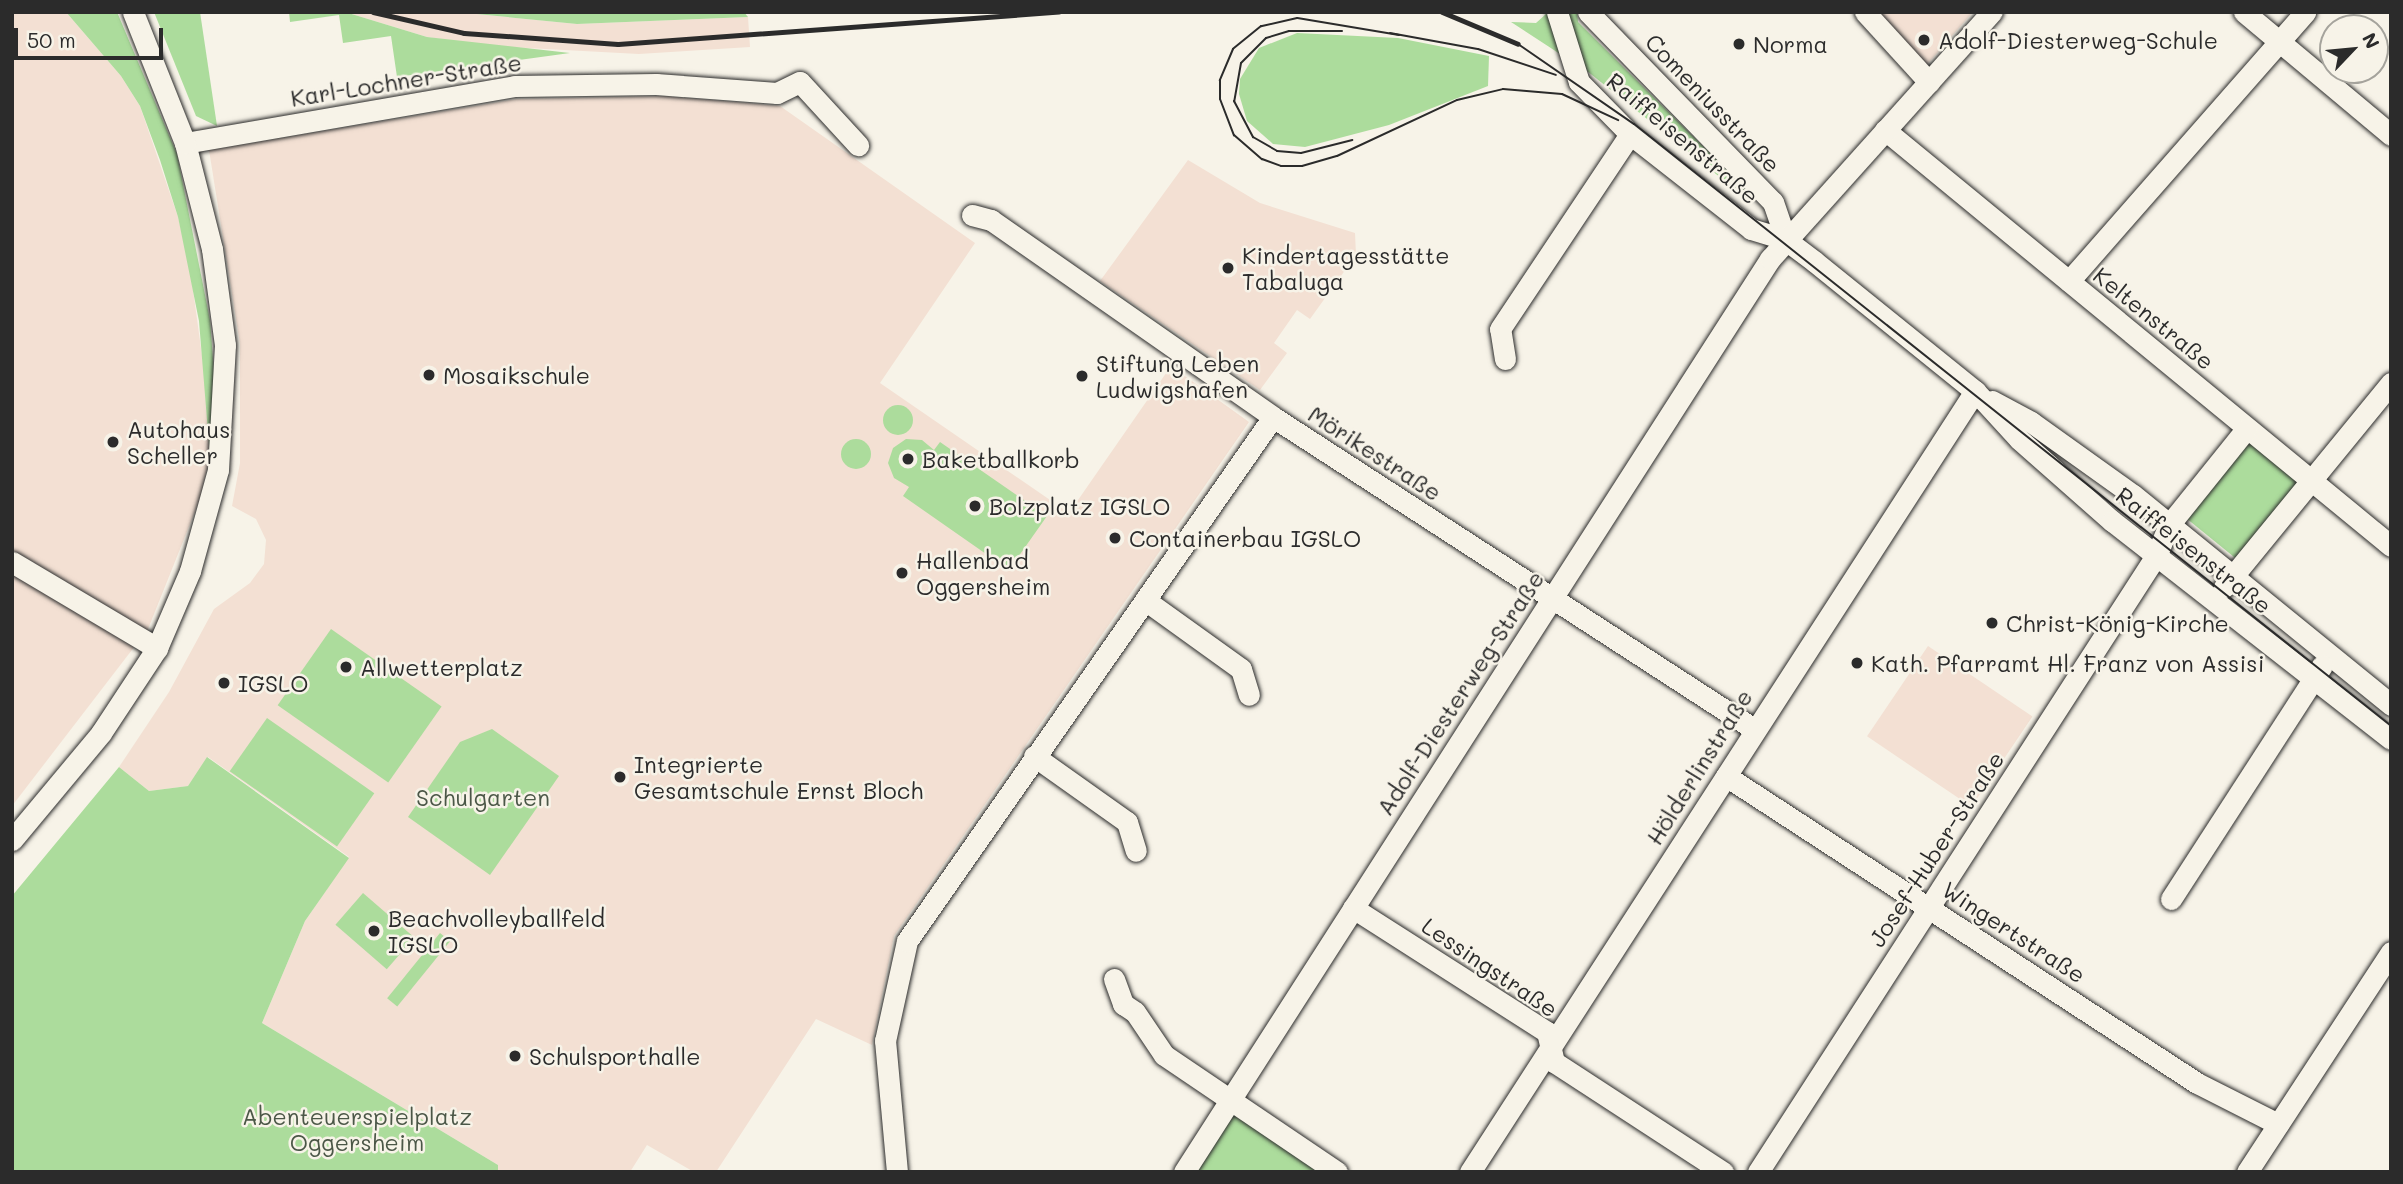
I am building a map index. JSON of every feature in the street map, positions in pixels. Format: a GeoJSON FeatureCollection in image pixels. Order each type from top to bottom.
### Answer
{"type":"FeatureCollection","features":[{"type":"Feature","properties":{"kind":"street"},"geometry":{"type":"LineString","coordinates":[[12,840],[101,733],[157,648],[202,532],[218,470],[224,412],[225,345],[212,249],[186,143],[132,12]]}},
{"type":"Feature","properties":{"kind":"street","name":"Raiffeisenstraße"},"geometry":{"type":"LineString","coordinates":[[1557,12],[1580,82],[1630,134],[1751,229],[1786,240],[1975,391],[2112,521],[2391,739]]}},
{"type":"Feature","properties":{"kind":"street","name":"Comeniusstraße"},"geometry":{"type":"LineString","coordinates":[[1588,12],[1773,202],[1786,240]]}},
{"type":"Feature","properties":{"kind":"street"},"geometry":{"type":"LineString","coordinates":[[1865,12],[1928,82]]}},
{"type":"Feature","properties":{"kind":"street","name":"Adolf-Diesterweg-Straße"},"geometry":{"type":"LineString","coordinates":[[1184,1172],[1786,240],[1992,12]]}},
{"type":"Feature","properties":{"kind":"street"},"geometry":{"type":"LineString","coordinates":[[2244,12],[2391,135]]}},
{"type":"Feature","properties":{"kind":"street"},"geometry":{"type":"LineString","coordinates":[[2069,281],[2305,12]]}},
{"type":"Feature","properties":{"kind":"street","name":"Karl-Lochner-Straße"},"geometry":{"type":"LineString","coordinates":[[186,143],[515,86],[656,84],[777,93],[800,82],[858,145]]}},
{"type":"Feature","properties":{"kind":"street","name":"Keltenstraße"},"geometry":{"type":"LineString","coordinates":[[1885,130],[2391,546]]}},
{"type":"Feature","properties":{"kind":"street"},"geometry":{"type":"LineString","coordinates":[[1505,359],[1500,329],[1630,134]]}},
{"type":"Feature","properties":{"kind":"street","name":"Mörikestraße"},"geometry":{"type":"LineString","coordinates":[[972,215],[991,220],[1273,417],[1754,729]]}},
{"type":"Feature","properties":{"kind":"street"},"geometry":{"type":"LineString","coordinates":[[2215,599],[2391,383]]}},
{"type":"Feature","properties":{"kind":"street","name":"Raiffeisenstraße"},"geometry":{"type":"LineString","coordinates":[[1975,391],[2031,422],[2169,525],[2391,705]]}},
{"type":"Feature","properties":{"kind":"street","name":"Hölderlinstraße"},"geometry":{"type":"LineString","coordinates":[[1470,1172],[1550,1044],[1975,391]]}},
{"type":"Feature","properties":{"kind":"street"},"geometry":{"type":"LineString","coordinates":[[897,1172],[885,1041],[907,941],[1273,417]]}},
{"type":"Feature","properties":{"kind":"street","name":"Josef-Huber-Straße"},"geometry":{"type":"LineString","coordinates":[[1758,1172],[2157,554],[2169,525],[2247,428]]}},
{"type":"Feature","properties":{"kind":"street"},"geometry":{"type":"LineString","coordinates":[[12,562],[157,648]]}},
{"type":"Feature","properties":{"kind":"street"},"geometry":{"type":"LineString","coordinates":[[1144,600],[1241,668],[1249,695]]}},
{"type":"Feature","properties":{"kind":"street"},"geometry":{"type":"LineString","coordinates":[[2171,899],[2330,656]]}},
{"type":"Feature","properties":{"kind":"street"},"geometry":{"type":"LineString","coordinates":[[1034,756],[1127,822],[1136,851]]}},
{"type":"Feature","properties":{"kind":"street","name":"Wingertstraße"},"geometry":{"type":"LineString","coordinates":[[1726,776],[2197,1083],[2278,1124]]}},
{"type":"Feature","properties":{"kind":"street","name":"Lessingstraße"},"geometry":{"type":"LineString","coordinates":[[1353,908],[1548,1032],[1554,1062],[1723,1172]]}},
{"type":"Feature","properties":{"kind":"street"},"geometry":{"type":"LineString","coordinates":[[2248,1172],[2391,952]]}},
{"type":"Feature","properties":{"kind":"street"},"geometry":{"type":"LineString","coordinates":[[1114,979],[1123,1004],[1135,1012],[1164,1055],[1337,1172]]}},
{"type":"Feature","properties":{"kind":"shaded area"},"geometry":{"type":"Polygon","coordinates":[[[12,12],[66,12],[121,76],[140,106],[178,217],[190,268],[210,414],[210,457],[200,499],[148,629],[12,806],[12,12]]]}},
{"type":"Feature","properties":{"kind":"shaded area"},"geometry":{"type":"Polygon","coordinates":[[[345,12],[456,12],[577,24],[748,17],[750,47],[639,54],[489,46],[427,37],[345,12]]]}},
{"type":"Feature","properties":{"kind":"shaded area","name":"Adolf-Diesterweg-Schule"},"geometry":{"type":"Polygon","coordinates":[[[1879,12],[1973,12],[1923,69],[1879,12]]]}},
{"type":"Feature","properties":{"kind":"shaded area","name":"Integrierte Gesamtschule Ernst Bloch"},"geometry":{"type":"Polygon","coordinates":[[[664,96],[780,106],[975,243],[880,383],[1069,513],[1171,366],[1249,422],[894,936],[872,1045],[816,1019],[716,1172],[694,1172],[647,1145],[630,1172],[498,1172],[498,1165],[262,1023],[305,921],[349,857],[208,757],[188,786],[149,791],[119,767],[169,692],[214,609],[250,583],[264,564],[266,540],[256,519],[232,506],[240,463],[240,344],[209,150],[517,99],[664,96]]]}},
{"type":"Feature","properties":{"kind":"shaded area","name":"Kindertagesstätte Tabaluga"},"geometry":{"type":"Polygon","coordinates":[[[1188,160],[1260,203],[1355,233],[1356,255],[1310,319],[1297,310],[1274,343],[1287,353],[1260,390],[1100,281],[1188,160]]]}},
{"type":"Feature","properties":{"kind":"shaded area"},"geometry":{"type":"Polygon","coordinates":[[[1928,646],[2032,716],[1972,807],[1867,736],[1928,646]]]}},
{"type":"Feature","properties":{"kind":"green space"},"geometry":{"type":"Polygon","coordinates":[[[66,12],[117,12],[177,154],[210,320],[214,372],[210,457],[199,321],[178,217],[160,160],[140,106],[121,76],[66,12]]]}},
{"type":"Feature","properties":{"kind":"green space"},"geometry":{"type":"Polygon","coordinates":[[[154,12],[200,12],[217,126],[196,116],[154,12]]]}},
{"type":"Feature","properties":{"kind":"green space"},"geometry":{"type":"Polygon","coordinates":[[[289,12],[345,12],[427,37],[570,53],[397,77],[391,36],[343,43],[339,15],[290,22],[289,12]]]}},
{"type":"Feature","properties":{"kind":"green space"},"geometry":{"type":"Polygon","coordinates":[[[456,12],[744,12],[748,17],[577,24],[456,12]]]}},
{"type":"Feature","properties":{"kind":"green space"},"geometry":{"type":"Polygon","coordinates":[[[1567,12],[1577,12],[1578,22],[1750,193],[1746,198],[1582,67],[1567,12]]]}},
{"type":"Feature","properties":{"kind":"green space"},"geometry":{"type":"Polygon","coordinates":[[[1546,14],[1551,19],[1560,54],[1511,22],[1536,23],[1546,14]]]}},
{"type":"Feature","properties":{"kind":"green space"},"geometry":{"type":"Polygon","coordinates":[[[1297,33],[1398,38],[1489,56],[1488,86],[1389,125],[1305,147],[1273,144],[1247,121],[1239,94],[1240,79],[1259,48],[1297,33]]]}},
{"type":"Feature","properties":{"kind":"green space"},"geometry":{"type":"Polygon","coordinates":[[[898,405],[909,409],[913,420],[909,431],[898,435],[887,431],[883,420],[887,409],[898,405]]]}},
{"type":"Feature","properties":{"kind":"green space"},"geometry":{"type":"Polygon","coordinates":[[[2248,437],[2303,482],[2239,561],[2184,516],[2248,437]]]}},
{"type":"Feature","properties":{"kind":"green space"},"geometry":{"type":"Polygon","coordinates":[[[856,439],[867,443],[871,454],[867,465],[856,469],[845,465],[841,454],[845,443],[856,439]]]}},
{"type":"Feature","properties":{"kind":"green space","name":"Bolzplatz IGSLO"},"geometry":{"type":"Polygon","coordinates":[[[906,439],[922,440],[934,450],[940,442],[1047,516],[1009,570],[903,496],[909,487],[894,478],[888,463],[893,448],[906,439]]]}},
{"type":"Feature","properties":{"kind":"green space","name":"Allwetterplatz"},"geometry":{"type":"Polygon","coordinates":[[[331,629],[442,706],[388,783],[278,705],[331,629]]]}},
{"type":"Feature","properties":{"kind":"green space"},"geometry":{"type":"Polygon","coordinates":[[[267,718],[374,793],[337,846],[230,771],[267,718]]]}},
{"type":"Feature","properties":{"kind":"green space","name":"Schulgarten"},"geometry":{"type":"Polygon","coordinates":[[[492,729],[559,776],[490,875],[408,817],[460,742],[492,729]]]}},
{"type":"Feature","properties":{"kind":"green space","name":"Abenteuerspielplatz Oggersheim"},"geometry":{"type":"Polygon","coordinates":[[[207,757],[349,858],[305,921],[262,1023],[498,1165],[498,1172],[12,1172],[12,896],[119,767],[149,791],[188,786],[207,757]]]}},
{"type":"Feature","properties":{"kind":"green space","name":"Beachvolleyballfeld IGSLO"},"geometry":{"type":"Polygon","coordinates":[[[363,893],[414,938],[387,969],[335,925],[363,893]]]}},
{"type":"Feature","properties":{"kind":"green space"},"geometry":{"type":"Polygon","coordinates":[[[440,933],[450,941],[397,1006],[387,998],[440,933]]]}},
{"type":"Feature","properties":{"kind":"green space"},"geometry":{"type":"Polygon","coordinates":[[[1231,1109],[1326,1172],[1191,1172],[1231,1109]]]}},
{"type":"Feature","properties":{"kind":"tram line"},"geometry":{"type":"LineString","coordinates":[[1399,35],[1297,18],[1261,26],[1233,49],[1220,80],[1220,99],[1234,135],[1262,159],[1281,166],[1302,166],[1337,156],[1457,100],[1503,89],[1562,94],[1618,120]]}},
{"type":"Feature","properties":{"kind":"tram line"},"geometry":{"type":"LineString","coordinates":[[1342,31],[1289,31],[1266,38],[1241,63],[1234,101],[1253,137],[1277,151],[1301,153],[1352,140]]}},
{"type":"Feature","properties":{"kind":"tram line"},"geometry":{"type":"LineString","coordinates":[[1390,33],[1478,49],[1556,75]]}},
{"type":"Feature","properties":{"kind":"tram line"},"geometry":{"type":"LineString","coordinates":[[1518,44],[1634,124],[2391,726]]}},
{"type":"Feature","properties":{"kind":"railway"},"geometry":{"type":"LineString","coordinates":[[373,12],[464,33],[618,44],[1059,12]]}},
{"type":"Feature","properties":{"kind":"railway"},"geometry":{"type":"LineString","coordinates":[[1442,12],[1518,44]]}},
{"type":"Feature","properties":{"kind":"place","name":"Adolf-Diesterweg-Schule"},"geometry":{"type":"Point","coordinates":[1924,40]}},
{"type":"Feature","properties":{"kind":"place","name":"Norma"},"geometry":{"type":"Point","coordinates":[1739,44]}},
{"type":"Feature","properties":{"kind":"place","name":"Kindertagesstätte Tabaluga"},"geometry":{"type":"Point","coordinates":[1228,268]}},
{"type":"Feature","properties":{"kind":"place","name":"Mosaikschule"},"geometry":{"type":"Point","coordinates":[429,375]}},
{"type":"Feature","properties":{"kind":"place","name":"Stiftung Leben Ludwigshafen"},"geometry":{"type":"Point","coordinates":[1082,376]}},
{"type":"Feature","properties":{"kind":"place","name":"Autohaus Scheller"},"geometry":{"type":"Point","coordinates":[113,442]}},
{"type":"Feature","properties":{"kind":"place","name":"Baketballkorb"},"geometry":{"type":"Point","coordinates":[908,459]}},
{"type":"Feature","properties":{"kind":"place","name":"Bolzplatz IGSLO"},"geometry":{"type":"Point","coordinates":[975,506]}},
{"type":"Feature","properties":{"kind":"place","name":"Containerbau IGSLO"},"geometry":{"type":"Point","coordinates":[1115,538]}},
{"type":"Feature","properties":{"kind":"place","name":"Hallenbad Oggersheim"},"geometry":{"type":"Point","coordinates":[902,573]}},
{"type":"Feature","properties":{"kind":"place","name":"Christ-König-Kirche"},"geometry":{"type":"Point","coordinates":[1992,623]}},
{"type":"Feature","properties":{"kind":"place","name":"Kath. Pfarramt Hl. Franz von Assisi"},"geometry":{"type":"Point","coordinates":[1857,663]}},
{"type":"Feature","properties":{"kind":"place","name":"Allwetterplatz"},"geometry":{"type":"Point","coordinates":[346,667]}},
{"type":"Feature","properties":{"kind":"place","name":"IGSLO"},"geometry":{"type":"Point","coordinates":[224,683]}},
{"type":"Feature","properties":{"kind":"place","name":"Integrierte Gesamtschule Ernst Bloch"},"geometry":{"type":"Point","coordinates":[620,777]}},
{"type":"Feature","properties":{"kind":"place","name":"Beachvolleyballfeld IGSLO"},"geometry":{"type":"Point","coordinates":[374,931]}},
{"type":"Feature","properties":{"kind":"place","name":"Schulsporthalle"},"geometry":{"type":"Point","coordinates":[515,1056]}}]}
